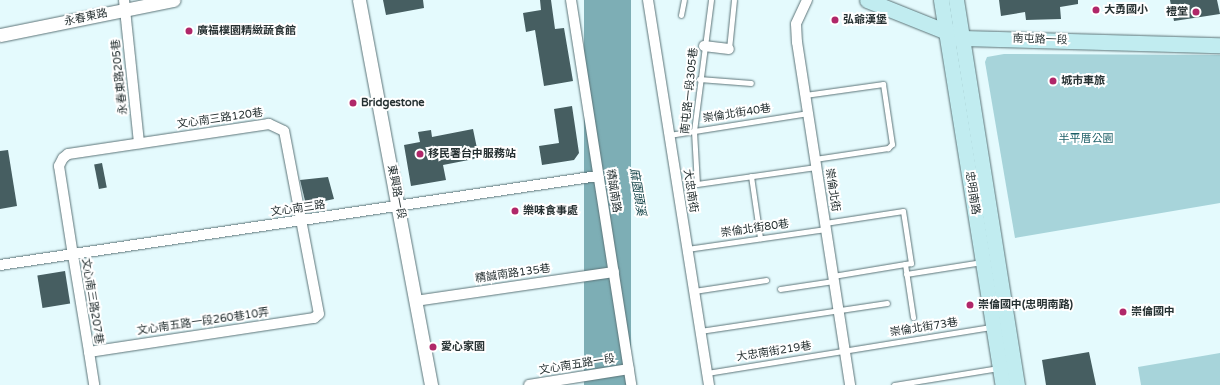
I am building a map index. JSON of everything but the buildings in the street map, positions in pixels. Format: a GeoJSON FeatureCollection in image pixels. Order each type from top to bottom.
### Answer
{"type":"FeatureCollection","features":[{"type":"Feature","properties":{"kind":"main road","name":"南屯路一段"},"geometry":{"type":"LineString","coordinates":[[866,0],[947,34],[962,38],[1220,45]]}},
{"type":"Feature","properties":{"kind":"main road","name":"忠明南路"},"geometry":{"type":"LineString","coordinates":[[941,0],[983,262],[1017,385]]}},
{"type":"Feature","properties":{"kind":"main road","name":"忠明南路"},"geometry":{"type":"LineString","coordinates":[[956,0],[1000,326],[1000,368],[1003,385]]}},
{"type":"Feature","properties":{"kind":"street","name":"永春東路"},"geometry":{"type":"LineString","coordinates":[[0,35],[125,5],[172,0]]}},
{"type":"Feature","properties":{"kind":"street","name":"東興路一段"},"geometry":{"type":"LineString","coordinates":[[359,0],[399,207],[431,385]]}},
{"type":"Feature","properties":{"kind":"street","name":"精誠南路"},"geometry":{"type":"LineString","coordinates":[[571,0],[631,385]]}},
{"type":"Feature","properties":{"kind":"street","name":"大忠南街"},"geometry":{"type":"LineString","coordinates":[[648,0],[709,385]]}},
{"type":"Feature","properties":{"kind":"street","name":"崇倫北街"},"geometry":{"type":"LineString","coordinates":[[807,0],[796,24],[832,279],[850,385]]}},
{"type":"Feature","properties":{"kind":"street","name":"永春東路205巷"},"geometry":{"type":"LineString","coordinates":[[125,5],[139,143]]}},
{"type":"Feature","properties":{"kind":"street"},"geometry":{"type":"LineString","coordinates":[[704,46],[729,49]]}},
{"type":"Feature","properties":{"kind":"street","name":"文心南三路120巷"},"geometry":{"type":"LineString","coordinates":[[73,255],[59,166],[63,158],[68,154],[269,124],[278,126],[284,131],[319,314]]}},
{"type":"Feature","properties":{"kind":"street","name":"文心南三路"},"geometry":{"type":"LineString","coordinates":[[0,266],[598,176]]}},
{"type":"Feature","properties":{"kind":"street","name":"文心南三路207巷"},"geometry":{"type":"LineString","coordinates":[[73,255],[94,385]]}},
{"type":"Feature","properties":{"kind":"street","name":"精誠南路135巷"},"geometry":{"type":"LineString","coordinates":[[415,301],[614,272]]}},
{"type":"Feature","properties":{"kind":"street","name":"文心南五路一段260巷10弄"},"geometry":{"type":"LineString","coordinates":[[89,352],[314,318],[319,314]]}},
{"type":"Feature","properties":{"kind":"street","name":"文心南五路一段"},"geometry":{"type":"LineString","coordinates":[[529,385],[629,370]]}},
{"type":"Feature","properties":{"kind":"lane"},"geometry":{"type":"LineString","coordinates":[[681,15],[684,0]]}},
{"type":"Feature","properties":{"kind":"lane","name":"南屯路一段305巷"},"geometry":{"type":"LineString","coordinates":[[711,0],[699,79],[694,131],[697,184],[750,176]]}},
{"type":"Feature","properties":{"kind":"lane"},"geometry":{"type":"LineString","coordinates":[[729,49],[734,0]]}},
{"type":"Feature","properties":{"kind":"lane"},"geometry":{"type":"LineString","coordinates":[[699,79],[751,84]]}},
{"type":"Feature","properties":{"kind":"lane"},"geometry":{"type":"LineString","coordinates":[[760,238],[750,176],[888,148],[892,144],[883,84],[805,95]]}},
{"type":"Feature","properties":{"kind":"lane","name":"崇倫北街40巷"},"geometry":{"type":"LineString","coordinates":[[669,135],[808,113]]}},
{"type":"Feature","properties":{"kind":"lane","name":"崇倫北街80巷"},"geometry":{"type":"LineString","coordinates":[[687,249],[760,238],[903,211],[911,263],[905,264]]}},
{"type":"Feature","properties":{"kind":"lane"},"geometry":{"type":"LineString","coordinates":[[906,274],[983,262]]}},
{"type":"Feature","properties":{"kind":"lane"},"geometry":{"type":"LineString","coordinates":[[780,289],[905,264],[912,317]]}},
{"type":"Feature","properties":{"kind":"lane"},"geometry":{"type":"LineString","coordinates":[[694,291],[766,280]]}},
{"type":"Feature","properties":{"kind":"lane"},"geometry":{"type":"LineString","coordinates":[[700,331],[887,303]]}},
{"type":"Feature","properties":{"kind":"lane","name":"崇倫北街73巷"},"geometry":{"type":"LineString","coordinates":[[844,350],[1000,326]]}},
{"type":"Feature","properties":{"kind":"lane","name":"大忠南街219巷"},"geometry":{"type":"LineString","coordinates":[[707,373],[844,350]]}},
{"type":"Feature","properties":{"kind":"lane"},"geometry":{"type":"LineString","coordinates":[[894,385],[1000,368]]}},
{"type":"Feature","properties":{"kind":"green space","name":"半平厝公園"},"geometry":{"type":"Polygon","coordinates":[[[1004,54],[1220,55],[1220,203],[1015,238],[985,62],[987,57],[1004,54]]]}},
{"type":"Feature","properties":{"kind":"green space"},"geometry":{"type":"Polygon","coordinates":[[[1220,353],[1220,385],[1141,385],[1138,367],[1220,353]]]}},
{"type":"Feature","properties":{"kind":"water"},"geometry":{"type":"Polygon","coordinates":[[[584,0],[631,0],[631,385],[584,385],[584,0]]]}},
{"type":"Feature","properties":{"kind":"place","name":"大勇國小"},"geometry":{"type":"Point","coordinates":[1096,10]}},
{"type":"Feature","properties":{"kind":"place","name":"禮堂"},"geometry":{"type":"Point","coordinates":[1196,12]}},
{"type":"Feature","properties":{"kind":"place","name":"弘爺漢堡"},"geometry":{"type":"Point","coordinates":[835,20]}},
{"type":"Feature","properties":{"kind":"place","name":"廣福樸園精緻蔬食館"},"geometry":{"type":"Point","coordinates":[189,31]}},
{"type":"Feature","properties":{"kind":"place","name":"城市車旅"},"geometry":{"type":"Point","coordinates":[1053,81]}},
{"type":"Feature","properties":{"kind":"place","name":"Bridgestone"},"geometry":{"type":"Point","coordinates":[353,103]}},
{"type":"Feature","properties":{"kind":"place","name":"移民署台中服務站"},"geometry":{"type":"Point","coordinates":[420,154]}},
{"type":"Feature","properties":{"kind":"place","name":"樂味食事處"},"geometry":{"type":"Point","coordinates":[515,211]}},
{"type":"Feature","properties":{"kind":"place","name":"崇倫國中(忠明南路)"},"geometry":{"type":"Point","coordinates":[970,305]}},
{"type":"Feature","properties":{"kind":"place","name":"崇倫國中"},"geometry":{"type":"Point","coordinates":[1123,312]}},
{"type":"Feature","properties":{"kind":"place","name":"愛心家園"},"geometry":{"type":"Point","coordinates":[433,347]}},
{"type":"Feature","properties":{"kind":"water label","name":"麻園頭溪"},"geometry":{"type":"Point","coordinates":[637,192]}}]}
